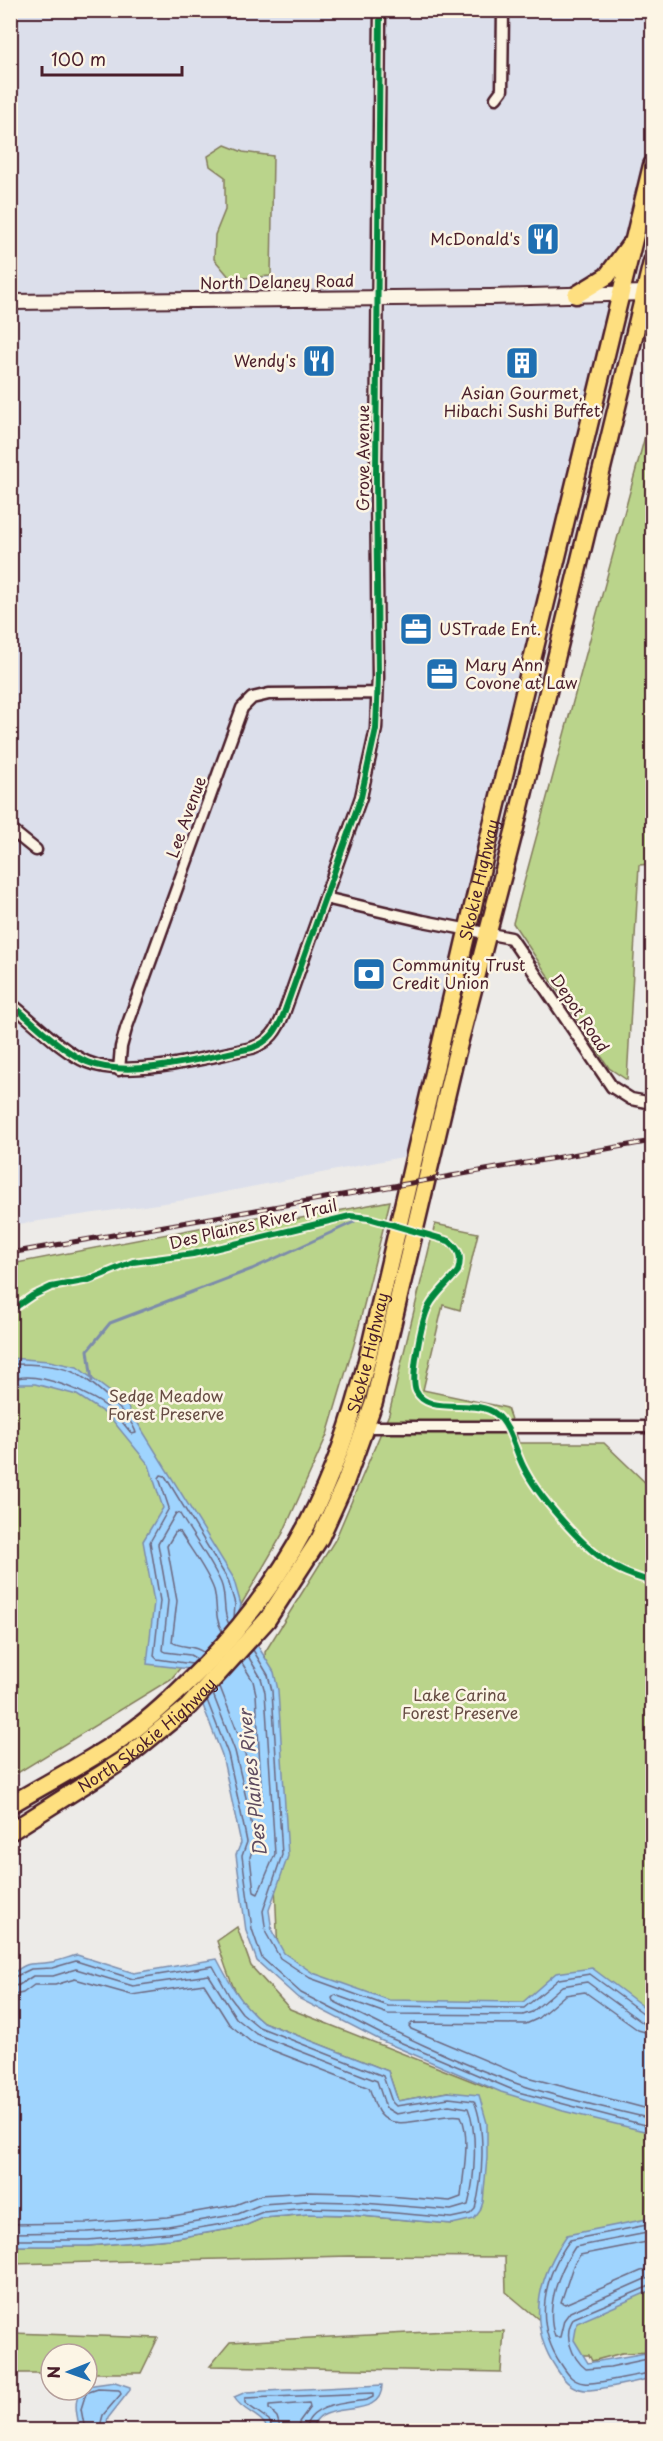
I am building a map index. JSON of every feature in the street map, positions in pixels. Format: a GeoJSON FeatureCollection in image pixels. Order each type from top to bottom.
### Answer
{"type":"FeatureCollection","features":[{"type":"Feature","properties":{"kind":"highway","name":"Skokie Highway"},"geometry":{"type":"LineString","coordinates":[[267,1620],[320,1538],[345,1483],[399,1231],[468,930],[652,165]]}},
{"type":"Feature","properties":{"kind":"highway"},"geometry":{"type":"LineString","coordinates":[[576,295],[606,276],[635,238]]}},
{"type":"Feature","properties":{"kind":"highway","name":"Skokie Highway"},"geometry":{"type":"LineString","coordinates":[[181,1689],[257,1606],[285,1566],[358,1426],[488,934],[649,293],[652,262]]}},
{"type":"Feature","properties":{"kind":"highway","name":"North Skokie Highway"},"geometry":{"type":"LineString","coordinates":[[10,1832],[122,1761],[188,1707],[267,1620]]}},
{"type":"Feature","properties":{"kind":"highway","name":"North Skokie Highway"},"geometry":{"type":"LineString","coordinates":[[10,1805],[134,1730],[181,1689]]}},
{"type":"Feature","properties":{"kind":"street","name":"Grove Avenue"},"geometry":{"type":"LineString","coordinates":[[119,1070],[252,1048],[271,1038],[284,1013],[366,778],[376,729],[377,693],[380,10]]}},
{"type":"Feature","properties":{"kind":"street"},"geometry":{"type":"LineString","coordinates":[[496,98],[502,90],[503,10]]}},
{"type":"Feature","properties":{"kind":"street","name":"North Delaney Road"},"geometry":{"type":"LineString","coordinates":[[10,302],[649,293]]}},
{"type":"Feature","properties":{"kind":"street","name":"Lee Avenue"},"geometry":{"type":"LineString","coordinates":[[119,1070],[121,1047],[130,1019],[242,708],[252,698],[268,694],[377,693]]}},
{"type":"Feature","properties":{"kind":"street"},"geometry":{"type":"LineString","coordinates":[[10,829],[36,850]]}},
{"type":"Feature","properties":{"kind":"street","name":"Depot Road"},"geometry":{"type":"LineString","coordinates":[[325,898],[511,938],[612,1087],[631,1099],[652,1102]]}},
{"type":"Feature","properties":{"kind":"street"},"geometry":{"type":"LineString","coordinates":[[10,1003],[74,1055],[86,1062],[119,1070]]}},
{"type":"Feature","properties":{"kind":"street"},"geometry":{"type":"LineString","coordinates":[[358,1426],[652,1427]]}},
{"type":"Feature","properties":{"kind":"shaded area"},"geometry":{"type":"Polygon","coordinates":[[[10,11],[652,11],[652,165],[407,1156],[185,1200],[11,1225],[10,11]]]}},
{"type":"Feature","properties":{"kind":"green space"},"geometry":{"type":"Polygon","coordinates":[[[225,145],[243,152],[273,156],[271,276],[231,279],[214,259],[215,235],[225,210],[225,177],[210,166],[208,156],[225,145]]]}},
{"type":"Feature","properties":{"kind":"green space"},"geometry":{"type":"Polygon","coordinates":[[[651,414],[652,864],[639,865],[627,1080],[609,1068],[513,923],[651,414]]]}},
{"type":"Feature","properties":{"kind":"green space","name":"Sedge Meadow Forest Preserve"},"geometry":{"type":"Polygon","coordinates":[[[390,1201],[355,1341],[327,1435],[283,1533],[241,1605],[239,1599],[171,1679],[11,1777],[11,1264],[272,1214],[275,1223],[390,1201]]]}},
{"type":"Feature","properties":{"kind":"green space","name":"Lake Carina Forest Preserve"},"geometry":{"type":"Polygon","coordinates":[[[435,1224],[478,1233],[460,1310],[443,1305],[423,1390],[507,1408],[519,1443],[604,1443],[652,1489],[652,2352],[622,2353],[592,2361],[589,2355],[581,2355],[506,2292],[505,2257],[351,2256],[11,2264],[10,2246],[88,2246],[170,2239],[242,2227],[263,2218],[308,2214],[350,2215],[452,2224],[448,2092],[398,2101],[388,2071],[263,2022],[238,1995],[217,1941],[237,1927],[251,1966],[290,2009],[492,2089],[487,2063],[279,1978],[265,1652],[335,1540],[389,1414],[435,1224]]]}},
{"type":"Feature","properties":{"kind":"green space"},"geometry":{"type":"Polygon","coordinates":[[[448,2331],[504,2331],[501,2372],[210,2366],[230,2342],[448,2331]]]}},
{"type":"Feature","properties":{"kind":"green space"},"geometry":{"type":"Polygon","coordinates":[[[11,2333],[158,2338],[141,2373],[99,2373],[99,2342],[39,2342],[39,2373],[11,2373],[11,2333]]]}},
{"type":"Feature","properties":{"kind":"water","name":"Des Plaines River"},"geometry":{"type":"Polygon","coordinates":[[[10,1358],[49,1361],[77,1367],[126,1404],[233,1577],[241,1605],[238,1614],[274,1672],[278,1690],[288,1856],[269,1910],[272,1931],[284,1953],[313,1973],[389,2000],[523,2002],[556,1973],[592,1968],[652,2013],[652,2133],[563,2111],[501,2092],[380,2040],[298,1998],[257,1961],[246,1931],[236,1855],[241,1843],[222,1755],[189,1669],[147,1664],[154,1602],[143,1541],[163,1508],[149,1465],[109,1416],[77,1395],[35,1384],[17,1384],[11,1389],[10,1358]]]}},
{"type":"Feature","properties":{"kind":"water"},"geometry":{"type":"Polygon","coordinates":[[[77,1955],[134,1973],[217,1959],[237,1993],[248,2008],[263,2022],[388,2071],[398,2101],[448,2092],[479,2095],[487,2123],[487,2158],[480,2211],[474,2219],[452,2224],[350,2215],[308,2214],[263,2218],[242,2227],[170,2239],[88,2246],[11,2246],[11,1975],[27,1965],[77,1955]]]}},
{"type":"Feature","properties":{"kind":"water"},"geometry":{"type":"Polygon","coordinates":[[[652,2218],[652,2290],[577,2323],[574,2340],[588,2363],[652,2352],[652,2378],[598,2389],[584,2390],[575,2387],[564,2379],[556,2368],[541,2334],[539,2300],[549,2267],[567,2235],[652,2218]]]}},
{"type":"Feature","properties":{"kind":"water"},"geometry":{"type":"Polygon","coordinates":[[[115,2382],[130,2387],[130,2390],[108,2418],[105,2430],[80,2430],[77,2402],[99,2402],[99,2384],[115,2382]]]}},
{"type":"Feature","properties":{"kind":"water"},"geometry":{"type":"Polygon","coordinates":[[[382,2385],[380,2395],[375,2401],[360,2408],[330,2412],[317,2420],[310,2430],[268,2430],[261,2420],[242,2407],[234,2397],[246,2392],[382,2385]]]}},
{"type":"Feature","properties":{"kind":"waterway"},"geometry":{"type":"LineString","coordinates":[[92,1381],[88,1350],[110,1323],[252,1269],[354,1222]]}},
{"type":"Feature","properties":{"kind":"railway"},"geometry":{"type":"LineString","coordinates":[[10,1253],[652,1141]]}},
{"type":"Feature","properties":{"kind":"cycle path"},"geometry":{"type":"LineString","coordinates":[[10,1003],[77,1057],[105,1067],[124,1069],[168,1065],[252,1048],[272,1035],[284,1013],[361,797],[376,729],[380,10]]}},
{"type":"Feature","properties":{"kind":"cycle path","name":"Des Plaines River Trail"},"geometry":{"type":"LineString","coordinates":[[10,1311],[32,1296],[51,1287],[89,1280],[133,1262],[193,1254],[350,1216],[369,1218],[449,1241],[459,1254],[458,1271],[432,1301],[426,1313],[416,1361],[416,1391],[422,1399],[431,1403],[477,1407],[496,1414],[509,1431],[520,1460],[538,1491],[572,1531],[612,1566],[652,1582]]}},
{"type":"Feature","properties":{"kind":"place","name":"McDonald's"},"geometry":{"type":"Point","coordinates":[543,239]}},
{"type":"Feature","properties":{"kind":"place","name":"Wendy's"},"geometry":{"type":"Point","coordinates":[319,361]}},
{"type":"Feature","properties":{"kind":"place","name":"Asian Gourmet, Hibachi Sushi Buffet"},"geometry":{"type":"Point","coordinates":[522,363]}},
{"type":"Feature","properties":{"kind":"place","name":"USTrade Ent."},"geometry":{"type":"Point","coordinates":[416,629]}},
{"type":"Feature","properties":{"kind":"place","name":"Mary Ann Covone at Law"},"geometry":{"type":"Point","coordinates":[442,674]}},
{"type":"Feature","properties":{"kind":"place","name":"Community Trust Credit Union"},"geometry":{"type":"Point","coordinates":[369,974]}}]}
